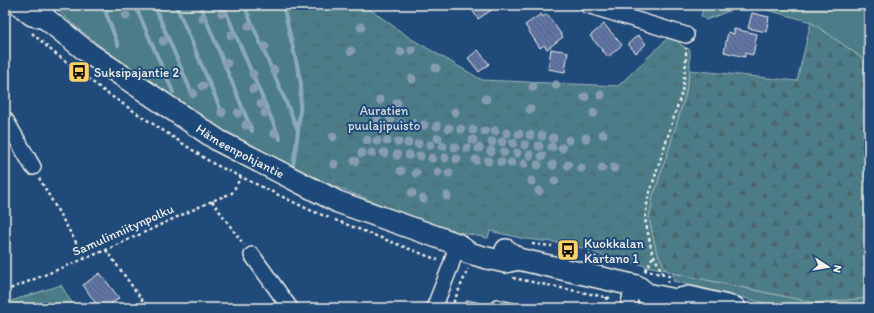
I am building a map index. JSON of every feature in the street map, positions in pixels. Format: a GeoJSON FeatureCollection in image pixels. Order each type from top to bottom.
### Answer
{"type":"FeatureCollection","features":[{"type":"Feature","properties":{"kind":"main road","name":"Hämeenpohjantie"},"geometry":{"type":"LineString","coordinates":[[20,5],[32,15],[41,11],[90,54],[219,141],[338,202],[457,244],[471,242],[508,251],[518,259],[638,280],[679,289],[689,297],[735,308]]}},
{"type":"Feature","properties":{"kind":"street"},"geometry":{"type":"LineString","coordinates":[[587,5],[686,35]]}},
{"type":"Feature","properties":{"kind":"street"},"geometry":{"type":"LineString","coordinates":[[5,119],[33,167]]}},
{"type":"Feature","properties":{"kind":"street"},"geometry":{"type":"LineString","coordinates":[[434,308],[451,265],[457,244]]}},
{"type":"Feature","properties":{"kind":"street"},"geometry":{"type":"LineString","coordinates":[[252,255],[290,308]]}},
{"type":"Feature","properties":{"kind":"street"},"geometry":{"type":"LineString","coordinates":[[628,308],[638,280]]}},
{"type":"Feature","properties":{"kind":"lane"},"geometry":{"type":"LineString","coordinates":[[496,303],[517,308]]}},
{"type":"Feature","properties":{"kind":"path"},"geometry":{"type":"LineString","coordinates":[[663,274],[652,252],[646,220],[648,198],[682,92],[686,64],[686,35]]}},
{"type":"Feature","properties":{"kind":"path"},"geometry":{"type":"LineString","coordinates":[[33,167],[85,258]]}},
{"type":"Feature","properties":{"kind":"path","name":"Samulinniitynpolku"},"geometry":{"type":"LineString","coordinates":[[5,291],[106,250],[212,200],[232,193],[241,177]]}},
{"type":"Feature","properties":{"kind":"path"},"geometry":{"type":"LineString","coordinates":[[212,200],[252,255]]}},
{"type":"Feature","properties":{"kind":"path"},"geometry":{"type":"LineString","coordinates":[[106,250],[148,308]]}},
{"type":"Feature","properties":{"kind":"path"},"geometry":{"type":"LineString","coordinates":[[638,280],[650,263],[653,255]]}},
{"type":"Feature","properties":{"kind":"path"},"geometry":{"type":"LineString","coordinates":[[451,308],[468,268]]}},
{"type":"Feature","properties":{"kind":"path"},"geometry":{"type":"LineString","coordinates":[[606,298],[608,308]]}},
{"type":"Feature","properties":{"kind":"green space"},"geometry":{"type":"Polygon","coordinates":[[[53,5],[283,5],[301,84],[300,112],[292,168],[196,116],[100,46],[68,20],[53,5]]]}},
{"type":"Feature","properties":{"kind":"green space","name":"Auratien puulajipuisto"},"geometry":{"type":"Polygon","coordinates":[[[283,5],[364,5],[410,38],[482,80],[618,86],[670,36],[676,38],[681,45],[690,50],[690,70],[685,96],[653,197],[649,218],[656,250],[666,270],[608,258],[586,249],[562,243],[525,239],[490,231],[488,238],[458,232],[422,221],[292,168],[300,112],[301,84],[283,5]]]}},
{"type":"Feature","properties":{"kind":"green space"},"geometry":{"type":"Polygon","coordinates":[[[704,5],[744,5],[706,20],[701,16],[704,5]]]}},
{"type":"Feature","properties":{"kind":"green space"},"geometry":{"type":"Polygon","coordinates":[[[749,5],[869,5],[869,63],[811,22],[749,5]]]}},
{"type":"Feature","properties":{"kind":"green space"},"geometry":{"type":"Polygon","coordinates":[[[811,22],[869,63],[869,298],[816,303],[669,272],[666,270],[656,250],[649,218],[653,197],[685,96],[690,70],[797,81],[811,22]]]}},
{"type":"Feature","properties":{"kind":"green space"},"geometry":{"type":"Polygon","coordinates":[[[673,273],[816,303],[869,298],[869,308],[785,308],[673,281],[673,273]]]}},
{"type":"Feature","properties":{"kind":"green space"},"geometry":{"type":"Polygon","coordinates":[[[61,285],[75,308],[5,308],[5,303],[61,285]]]}},
{"type":"Feature","properties":{"kind":"building"},"geometry":{"type":"Polygon","coordinates":[[[469,5],[499,5],[478,19],[469,5]]]}},
{"type":"Feature","properties":{"kind":"building"},"geometry":{"type":"Polygon","coordinates":[[[752,13],[769,17],[766,32],[748,28],[752,13]]]}},
{"type":"Feature","properties":{"kind":"building"},"geometry":{"type":"Polygon","coordinates":[[[541,14],[543,17],[547,14],[563,37],[547,49],[544,45],[540,48],[525,25],[541,14]]]}},
{"type":"Feature","properties":{"kind":"building"},"geometry":{"type":"Polygon","coordinates":[[[604,24],[622,45],[608,57],[590,36],[604,24]]]}},
{"type":"Feature","properties":{"kind":"building"},"geometry":{"type":"Polygon","coordinates":[[[734,29],[757,34],[753,55],[745,53],[745,57],[724,52],[728,32],[734,34],[734,29]]]}},
{"type":"Feature","properties":{"kind":"building"},"geometry":{"type":"Polygon","coordinates":[[[638,35],[646,44],[636,53],[628,44],[638,35]]]}},
{"type":"Feature","properties":{"kind":"building"},"geometry":{"type":"Polygon","coordinates":[[[551,49],[568,52],[565,72],[548,69],[551,49]]]}},
{"type":"Feature","properties":{"kind":"building"},"geometry":{"type":"Polygon","coordinates":[[[478,50],[489,64],[479,72],[468,58],[478,50]]]}},
{"type":"Feature","properties":{"kind":"building"},"geometry":{"type":"Polygon","coordinates":[[[100,273],[119,298],[105,308],[99,308],[83,285],[100,273]]]}},
{"type":"Feature","properties":{"kind":"building"},"geometry":{"type":"Polygon","coordinates":[[[467,300],[485,304],[484,308],[466,308],[467,300]]]}},
{"type":"Feature","properties":{"kind":"waterway"},"geometry":{"type":"LineString","coordinates":[[103,5],[118,45]]}},
{"type":"Feature","properties":{"kind":"waterway"},"geometry":{"type":"LineString","coordinates":[[135,5],[173,92]]}},
{"type":"Feature","properties":{"kind":"waterway"},"geometry":{"type":"LineString","coordinates":[[154,5],[193,96]]}},
{"type":"Feature","properties":{"kind":"waterway"},"geometry":{"type":"LineString","coordinates":[[176,5],[223,115]]}},
{"type":"Feature","properties":{"kind":"waterway"},"geometry":{"type":"LineString","coordinates":[[200,5],[252,131]]}},
{"type":"Feature","properties":{"kind":"waterway"},"geometry":{"type":"LineString","coordinates":[[223,5],[280,139]]}},
{"type":"Feature","properties":{"kind":"waterway"},"geometry":{"type":"LineString","coordinates":[[244,5],[298,130]]}},
{"type":"Feature","properties":{"kind":"waterway"},"geometry":{"type":"LineString","coordinates":[[283,5],[301,84],[300,112],[292,171]]}},
{"type":"Feature","properties":{"kind":"place","name":"Suksipajantie 2"},"geometry":{"type":"Point","coordinates":[79,72]}},
{"type":"Feature","properties":{"kind":"place","name":"Kuokkalan Kartano 1"},"geometry":{"type":"Point","coordinates":[568,250]}}]}
